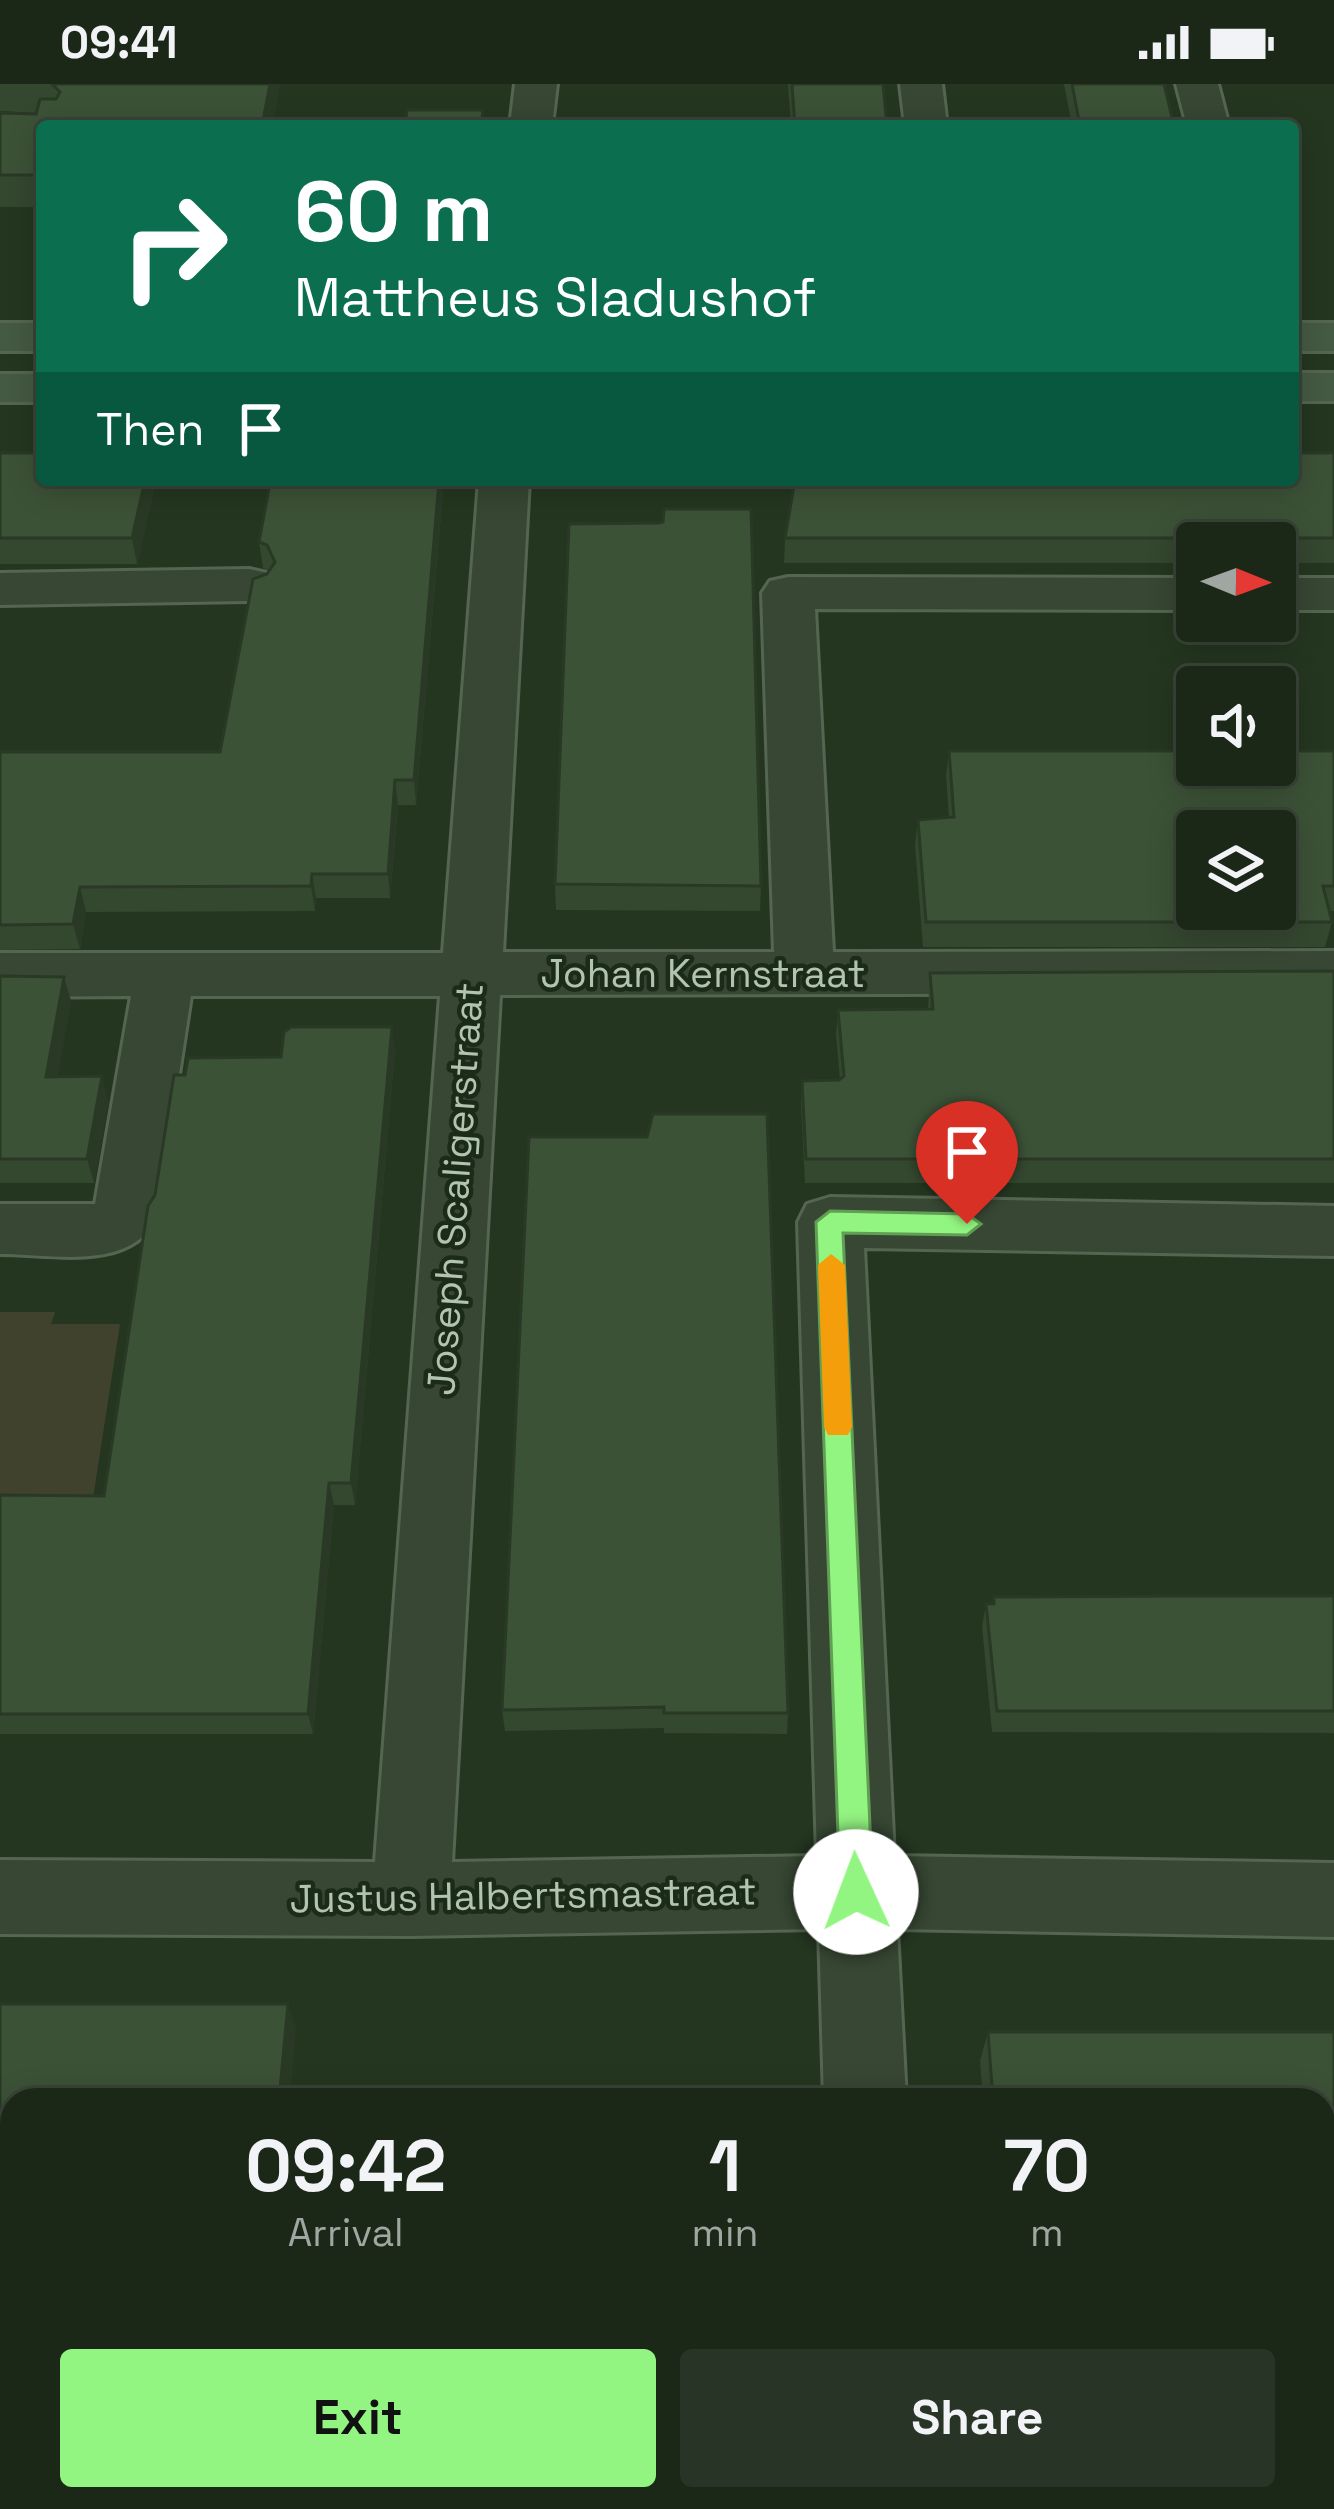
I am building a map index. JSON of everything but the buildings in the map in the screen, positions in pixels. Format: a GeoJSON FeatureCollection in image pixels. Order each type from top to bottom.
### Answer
{"type":"FeatureCollection","features":[{"type":"Feature","properties":{"kind":"main road"},"geometry":{"type":"LineString","coordinates":[[0,337],[36,337]]}},
{"type":"Feature","properties":{"kind":"main road"},"geometry":{"type":"LineString","coordinates":[[1299,337],[1334,337]]}},
{"type":"Feature","properties":{"kind":"main road"},"geometry":{"type":"LineString","coordinates":[[1299,387],[1334,387]]}},
{"type":"Feature","properties":{"kind":"main road"},"geometry":{"type":"LineString","coordinates":[[0,388],[36,388]]}},
{"type":"Feature","properties":{"kind":"street"},"geometry":{"type":"LineString","coordinates":[[532,120],[536,84]]}},
{"type":"Feature","properties":{"kind":"street"},"geometry":{"type":"LineString","coordinates":[[921,84],[925,120]]}},
{"type":"Feature","properties":{"kind":"street"},"geometry":{"type":"LineString","coordinates":[[1197,84],[1206,120]]}},
{"type":"Feature","properties":{"kind":"street","name":"Joseph Scaligerstraat"},"geometry":{"type":"LineString","coordinates":[[411,1899],[504,486]]}},
{"type":"Feature","properties":{"kind":"street"},"geometry":{"type":"LineString","coordinates":[[0,589],[249,585]]}},
{"type":"Feature","properties":{"kind":"street"},"geometry":{"type":"LineString","coordinates":[[805,973],[788,593],[1176,594]]}},
{"type":"Feature","properties":{"kind":"street"},"geometry":{"type":"LineString","coordinates":[[1296,594],[1334,594]]}},
{"type":"Feature","properties":{"kind":"street","name":"Johan Kernstraat"},"geometry":{"type":"LineString","coordinates":[[0,975],[1334,972]]}},
{"type":"Feature","properties":{"kind":"street"},"geometry":{"type":"LineString","coordinates":[[0,1229],[112,1229],[124,1218],[164,976]]}},
{"type":"Feature","properties":{"kind":"street"},"geometry":{"type":"LineString","coordinates":[[864,2088],[830,1222],[1334,1231]]}},
{"type":"Feature","properties":{"kind":"street","name":"Justus Halbertsmastraat"},"geometry":{"type":"LineString","coordinates":[[0,1897],[411,1899],[856,1892],[1334,1900]]}},
{"type":"Feature","properties":{"kind":"green space"},"geometry":{"type":"Polygon","coordinates":[[[0,1312],[55,1312],[51,1324],[120,1324],[93,1498],[0,1498],[0,1312]]]}},
{"type":"Feature","properties":{"kind":"slow traffic"},"geometry":{"type":"LineString","coordinates":[[831,1265],[838,1427]]}},
{"type":"Feature","properties":{"kind":"route"},"geometry":{"type":"LineString","coordinates":[[856,1892],[830,1222],[967,1224]]}}]}
